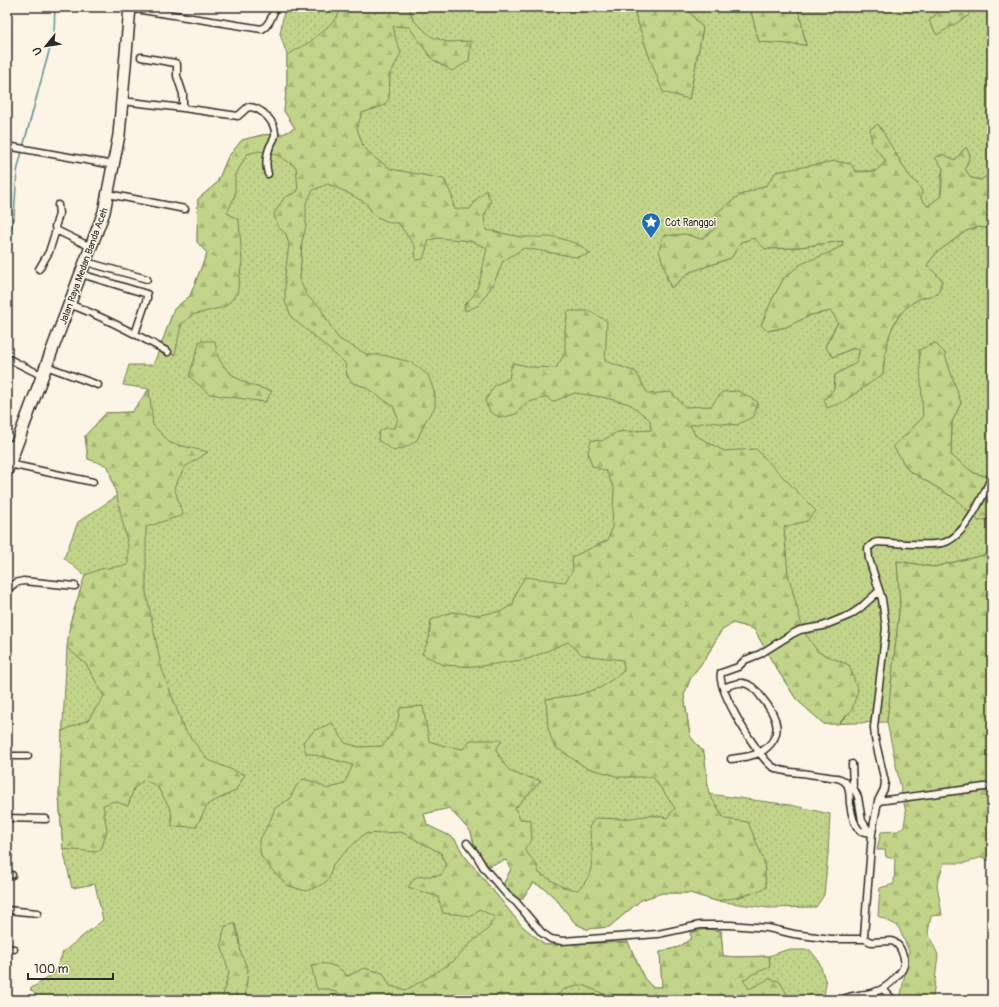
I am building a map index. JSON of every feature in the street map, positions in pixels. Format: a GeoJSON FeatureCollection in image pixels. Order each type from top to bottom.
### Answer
{"type":"FeatureCollection","features":[{"type":"Feature","properties":{"kind":"highway","name":"Jalan Raya Medan Banda Aceh"},"geometry":{"type":"LineString","coordinates":[[8,467],[11,445],[45,371],[104,212],[119,135],[130,8]]}},
{"type":"Feature","properties":{"kind":"street"},"geometry":{"type":"LineString","coordinates":[[130,8],[262,28],[266,27],[276,7]]}},
{"type":"Feature","properties":{"kind":"street"},"geometry":{"type":"LineString","coordinates":[[141,57],[177,64],[178,80],[183,94],[182,108]]}},
{"type":"Feature","properties":{"kind":"street"},"geometry":{"type":"LineString","coordinates":[[122,101],[238,116],[248,107],[252,107],[268,117],[272,123],[275,134],[266,157],[268,174]]}},
{"type":"Feature","properties":{"kind":"street"},"geometry":{"type":"LineString","coordinates":[[7,146],[114,165]]}},
{"type":"Feature","properties":{"kind":"street"},"geometry":{"type":"LineString","coordinates":[[108,194],[185,209]]}},
{"type":"Feature","properties":{"kind":"street"},"geometry":{"type":"LineString","coordinates":[[39,269],[49,252],[56,230],[55,227],[59,214],[58,206]]}},
{"type":"Feature","properties":{"kind":"street"},"geometry":{"type":"LineString","coordinates":[[56,230],[91,247]]}},
{"type":"Feature","properties":{"kind":"street"},"geometry":{"type":"LineString","coordinates":[[86,262],[147,279]]}},
{"type":"Feature","properties":{"kind":"street"},"geometry":{"type":"LineString","coordinates":[[81,274],[147,294],[148,298],[135,334]]}},
{"type":"Feature","properties":{"kind":"street"},"geometry":{"type":"LineString","coordinates":[[69,304],[99,315],[168,352]]}},
{"type":"Feature","properties":{"kind":"street"},"geometry":{"type":"LineString","coordinates":[[7,358],[45,371],[98,385]]}},
{"type":"Feature","properties":{"kind":"street"},"geometry":{"type":"LineString","coordinates":[[8,467],[93,482]]}},
{"type":"Feature","properties":{"kind":"street"},"geometry":{"type":"LineString","coordinates":[[865,939],[864,934],[871,833],[878,801],[884,789],[885,782],[875,739],[874,727],[886,628],[885,615],[868,553],[868,548],[871,544],[878,542],[912,544],[948,541],[956,535],[976,510],[992,476]]}},
{"type":"Feature","properties":{"kind":"street"},"geometry":{"type":"LineString","coordinates":[[7,590],[15,583],[23,581],[75,586]]}},
{"type":"Feature","properties":{"kind":"street"},"geometry":{"type":"LineString","coordinates":[[871,833],[860,831],[856,826],[850,807],[850,790],[845,781],[837,778],[780,770],[766,762],[743,729],[731,707],[720,678],[721,673],[738,667],[745,660],[760,654],[800,630],[824,626],[850,615],[879,591]]}},
{"type":"Feature","properties":{"kind":"street"},"geometry":{"type":"LineString","coordinates":[[723,688],[733,684],[744,683],[751,686],[757,691],[772,712],[776,722],[776,735],[760,753],[731,760]]}},
{"type":"Feature","properties":{"kind":"street"},"geometry":{"type":"LineString","coordinates":[[7,756],[28,756]]}},
{"type":"Feature","properties":{"kind":"street"},"geometry":{"type":"LineString","coordinates":[[852,764],[853,785],[858,797],[862,821],[871,833]]}},
{"type":"Feature","properties":{"kind":"street"},"geometry":{"type":"LineString","coordinates":[[878,801],[992,786]]}},
{"type":"Feature","properties":{"kind":"street"},"geometry":{"type":"LineString","coordinates":[[7,818],[46,819]]}},
{"type":"Feature","properties":{"kind":"street"},"geometry":{"type":"LineString","coordinates":[[467,843],[484,868],[508,896],[516,902],[542,933],[555,940],[562,941],[658,934],[700,925],[730,925],[768,928],[794,934],[831,939],[865,939],[871,942],[895,942],[899,946],[904,957],[904,966],[894,981],[883,989],[872,993],[850,996],[842,1000]]}},
{"type":"Feature","properties":{"kind":"street"},"geometry":{"type":"LineString","coordinates":[[7,910],[38,913]]}},
{"type":"Feature","properties":{"kind":"street"},"geometry":{"type":"LineString","coordinates":[[883,989],[893,1000]]}},
{"type":"Feature","properties":{"kind":"green space"},"geometry":{"type":"Polygon","coordinates":[[[288,7],[633,7],[649,56],[689,99],[703,28],[685,7],[750,7],[759,42],[806,45],[798,7],[944,7],[929,21],[967,16],[974,7],[992,7],[992,172],[981,180],[971,178],[965,169],[970,155],[965,148],[955,160],[943,168],[941,177],[941,196],[928,206],[921,199],[918,185],[908,174],[878,125],[886,161],[876,171],[776,172],[767,185],[740,195],[716,228],[701,239],[685,234],[666,277],[671,288],[690,272],[731,258],[741,242],[755,237],[765,249],[792,248],[843,241],[842,246],[784,278],[761,325],[768,331],[786,327],[811,315],[831,311],[838,322],[825,346],[833,357],[854,348],[860,350],[856,363],[835,375],[834,389],[824,400],[883,374],[885,352],[895,322],[908,306],[917,300],[938,294],[942,280],[927,265],[936,253],[966,231],[979,227],[992,229],[992,475],[990,477],[974,473],[951,455],[952,422],[961,403],[923,417],[893,446],[908,470],[956,499],[979,521],[992,518],[992,553],[934,567],[897,561],[900,603],[887,722],[824,724],[796,699],[773,663],[754,629],[733,623],[721,631],[705,659],[691,677],[684,695],[690,736],[704,753],[709,794],[790,805],[830,814],[824,895],[816,907],[768,908],[716,901],[690,893],[662,893],[641,900],[609,927],[586,929],[575,923],[556,899],[544,888],[534,883],[521,900],[503,885],[511,869],[506,860],[488,866],[474,844],[471,832],[449,808],[424,814],[427,825],[454,838],[464,855],[521,925],[545,945],[628,942],[644,978],[652,987],[662,987],[660,952],[679,947],[692,938],[690,933],[706,929],[721,931],[723,956],[769,956],[786,950],[810,950],[819,961],[826,983],[824,997],[791,998],[791,1000],[41,1000],[30,989],[55,973],[63,952],[103,920],[95,884],[72,888],[63,849],[59,796],[67,648],[70,623],[85,576],[64,558],[78,522],[117,496],[108,465],[88,459],[85,436],[106,413],[132,412],[149,389],[123,385],[129,365],[153,365],[174,309],[190,296],[207,253],[197,242],[198,199],[217,183],[228,157],[242,140],[262,135],[283,134],[295,128],[284,111],[287,83],[287,55],[280,34],[284,12],[288,7]],[[220,362],[236,397],[265,402],[271,391],[243,382],[220,362]]]}},
{"type":"Feature","properties":{"kind":"green space"},"geometry":{"type":"Polygon","coordinates":[[[343,7],[409,7],[413,20],[432,37],[448,42],[471,41],[469,61],[452,71],[432,59],[409,27],[393,26],[401,53],[390,75],[389,99],[383,106],[362,113],[357,128],[363,146],[372,156],[391,169],[444,179],[452,196],[454,209],[470,209],[476,200],[486,190],[491,202],[484,216],[486,230],[521,237],[556,237],[578,244],[591,254],[576,257],[524,248],[503,261],[494,283],[479,305],[465,311],[464,305],[474,295],[480,280],[487,248],[471,241],[438,238],[429,240],[423,259],[416,260],[415,246],[398,223],[391,223],[375,216],[366,203],[328,184],[313,190],[306,203],[306,227],[302,241],[300,281],[307,296],[320,307],[339,339],[368,355],[382,355],[411,362],[428,375],[435,394],[435,407],[426,420],[417,440],[406,447],[394,451],[378,440],[379,432],[385,428],[395,428],[398,418],[393,406],[365,387],[353,383],[347,376],[345,363],[292,318],[285,302],[285,274],[289,245],[286,234],[278,227],[274,214],[284,198],[298,191],[296,167],[278,155],[259,151],[247,154],[235,176],[235,196],[227,213],[239,220],[242,261],[237,295],[224,307],[192,315],[181,325],[175,355],[160,348],[174,309],[190,296],[207,253],[197,242],[198,199],[217,183],[228,157],[242,140],[262,135],[283,134],[295,128],[284,111],[287,83],[287,55],[310,42],[334,21],[343,7]]]}},
{"type":"Feature","properties":{"kind":"green space"},"geometry":{"type":"Polygon","coordinates":[[[633,7],[685,7],[703,28],[689,99],[663,92],[649,56],[633,7]]]}},
{"type":"Feature","properties":{"kind":"green space"},"geometry":{"type":"Polygon","coordinates":[[[750,7],[798,7],[806,45],[759,42],[750,7]]]}},
{"type":"Feature","properties":{"kind":"green space"},"geometry":{"type":"Polygon","coordinates":[[[944,7],[974,7],[968,16],[937,35],[929,21],[944,7]]]}},
{"type":"Feature","properties":{"kind":"green space"},"geometry":{"type":"Polygon","coordinates":[[[878,124],[908,174],[922,191],[921,199],[928,206],[941,196],[943,168],[935,158],[942,154],[955,160],[966,147],[970,155],[965,169],[971,178],[981,180],[992,172],[992,229],[979,227],[966,231],[936,253],[927,265],[942,280],[938,294],[917,300],[908,306],[895,322],[885,352],[883,374],[843,402],[827,408],[824,400],[834,389],[835,375],[856,363],[860,350],[853,348],[833,357],[825,347],[838,322],[831,311],[811,315],[786,327],[767,331],[761,325],[784,278],[801,264],[842,246],[843,241],[792,248],[765,249],[754,238],[741,242],[731,258],[690,272],[671,288],[659,251],[663,236],[685,234],[701,239],[716,228],[716,213],[740,195],[767,185],[776,172],[835,161],[851,164],[856,172],[876,171],[886,161],[872,144],[870,129],[878,124]]]}},
{"type":"Feature","properties":{"kind":"green space"},"geometry":{"type":"Polygon","coordinates":[[[568,311],[589,311],[607,321],[605,361],[636,372],[648,394],[671,392],[685,407],[711,406],[722,392],[738,391],[758,402],[754,416],[737,425],[709,422],[690,425],[695,435],[724,451],[756,449],[816,511],[807,521],[784,527],[788,574],[803,630],[818,652],[849,665],[858,690],[852,710],[838,724],[824,724],[796,699],[773,663],[754,629],[733,623],[721,631],[705,659],[691,677],[684,695],[690,736],[704,753],[709,794],[725,819],[748,822],[764,861],[766,888],[740,897],[716,901],[690,893],[662,893],[641,900],[609,927],[586,929],[575,923],[556,899],[544,888],[534,883],[521,900],[503,885],[511,869],[506,860],[488,866],[474,844],[471,832],[449,808],[424,814],[427,825],[454,838],[464,855],[521,925],[545,945],[628,942],[644,978],[652,987],[662,987],[660,952],[679,947],[692,938],[690,933],[706,929],[721,931],[723,956],[769,956],[770,967],[743,980],[749,989],[769,979],[779,981],[791,1000],[637,1000],[635,995],[604,994],[583,985],[564,989],[552,1000],[353,1000],[329,989],[317,989],[311,965],[327,964],[335,966],[348,976],[364,968],[383,973],[390,986],[406,990],[454,961],[471,943],[487,930],[495,917],[479,909],[472,916],[443,913],[438,897],[408,887],[416,877],[441,875],[446,866],[441,853],[401,832],[364,834],[333,864],[329,879],[321,885],[306,891],[289,886],[272,870],[261,856],[259,841],[275,808],[290,799],[296,786],[303,779],[315,782],[327,789],[344,784],[353,765],[306,753],[303,742],[315,730],[332,723],[345,743],[360,747],[382,746],[395,728],[400,708],[423,706],[429,741],[445,746],[463,749],[470,740],[502,740],[496,750],[504,764],[511,772],[541,781],[515,808],[520,819],[531,820],[532,840],[524,849],[536,864],[539,873],[563,887],[577,890],[588,877],[592,861],[592,844],[589,827],[595,818],[623,819],[653,815],[667,818],[675,808],[653,777],[619,777],[585,767],[554,746],[548,728],[546,699],[577,695],[600,688],[624,671],[623,660],[582,655],[568,642],[528,659],[475,667],[444,665],[422,654],[429,639],[431,620],[452,612],[479,615],[502,611],[513,604],[517,590],[525,577],[565,582],[573,570],[572,557],[608,540],[612,527],[614,488],[606,471],[592,466],[588,453],[591,440],[602,441],[617,432],[651,430],[650,420],[630,404],[602,397],[575,393],[552,402],[547,397],[526,403],[516,414],[501,418],[490,412],[485,401],[495,385],[509,379],[512,363],[532,367],[556,368],[565,353],[565,330],[568,311]]]}},
{"type":"Feature","properties":{"kind":"green space"},"geometry":{"type":"Polygon","coordinates":[[[200,341],[215,341],[220,360],[231,374],[250,385],[272,391],[265,402],[209,394],[189,376],[200,341]]]}},
{"type":"Feature","properties":{"kind":"green space"},"geometry":{"type":"Polygon","coordinates":[[[935,343],[944,352],[961,403],[952,422],[951,455],[974,473],[990,477],[992,475],[992,518],[979,521],[956,499],[908,470],[893,446],[923,417],[919,350],[935,343]]]}},
{"type":"Feature","properties":{"kind":"green space"},"geometry":{"type":"Polygon","coordinates":[[[149,389],[153,425],[170,443],[208,452],[185,467],[174,487],[183,515],[146,527],[146,592],[161,666],[184,729],[208,760],[245,775],[235,791],[208,804],[196,827],[172,826],[171,810],[157,786],[144,780],[134,788],[128,806],[114,801],[103,805],[107,830],[101,850],[95,852],[63,849],[59,796],[62,731],[88,720],[104,696],[86,664],[67,648],[70,623],[85,575],[101,569],[128,565],[128,546],[117,497],[108,466],[88,459],[85,436],[106,413],[132,412],[149,389]]]}},
{"type":"Feature","properties":{"kind":"green space"},"geometry":{"type":"Polygon","coordinates":[[[992,553],[992,862],[982,857],[965,863],[944,863],[937,884],[942,915],[931,916],[928,933],[938,955],[933,997],[929,1000],[900,1000],[909,951],[898,926],[878,916],[880,888],[894,884],[895,859],[886,857],[885,850],[877,850],[881,832],[898,831],[904,826],[906,813],[887,722],[900,603],[897,561],[934,567],[992,553]]]}},
{"type":"Feature","properties":{"kind":"green space"},"geometry":{"type":"Polygon","coordinates":[[[235,924],[241,954],[248,969],[245,1000],[223,1000],[229,972],[221,944],[225,926],[235,924]]]}},
{"type":"Feature","properties":{"kind":"waterway"},"geometry":{"type":"LineString","coordinates":[[23,147],[54,33],[55,7]]}},
{"type":"Feature","properties":{"kind":"waterway"},"geometry":{"type":"LineString","coordinates":[[7,246],[14,216],[17,172],[22,151]]}},
{"type":"Feature","properties":{"kind":"place","name":"Cot Ranggoi"},"geometry":{"type":"Point","coordinates":[651,239]}}]}
